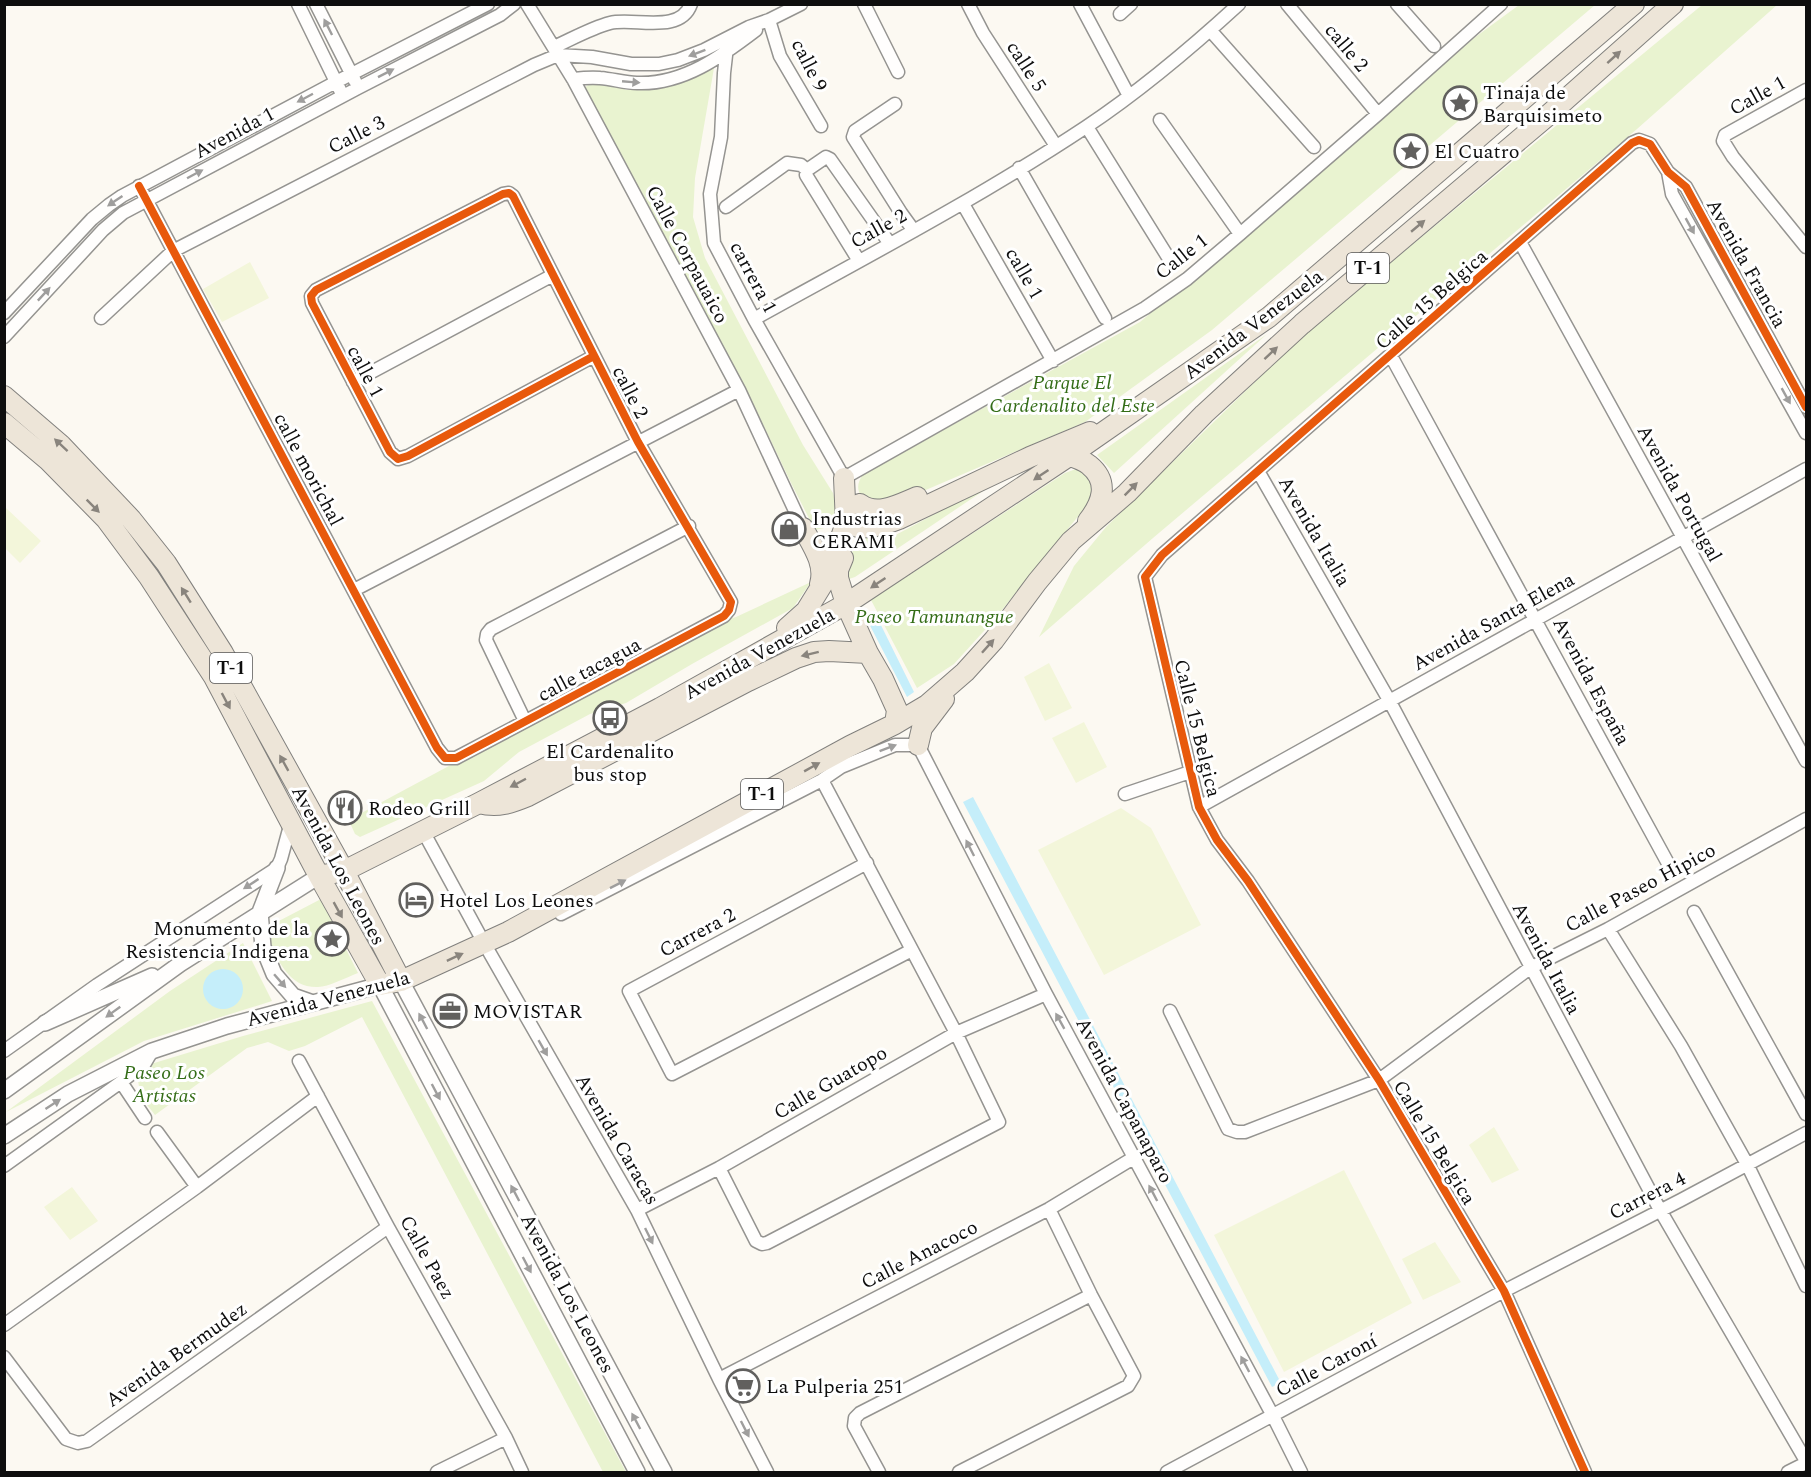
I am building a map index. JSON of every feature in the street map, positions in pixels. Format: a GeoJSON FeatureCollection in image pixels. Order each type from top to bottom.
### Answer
{"type":"FeatureCollection","features":[{"type":"Feature","properties":{"kind":"main road","name":"Avenida Venezuela"},"geometry":{"type":"LineString","coordinates":[[319,876],[344,871],[479,803],[660,708],[846,604],[1069,456],[1269,317],[1634,4]]}},
{"type":"Feature","properties":{"kind":"main road","name":"Avenida Venezuela"},"geometry":{"type":"LineString","coordinates":[[380,985],[401,981],[508,932],[927,705],[965,672],[1071,542],[1127,493],[1204,414],[1302,324],[1546,117],[1673,4]]}},
{"type":"Feature","properties":{"kind":"main road","name":"Avenida Los Leones"},"geometry":{"type":"LineString","coordinates":[[4,396],[61,445],[131,519],[166,563],[223,653],[344,871],[401,981]]}},
{"type":"Feature","properties":{"kind":"main road"},"geometry":{"type":"LineString","coordinates":[[858,526],[865,528],[899,519],[1141,407]]}},
{"type":"Feature","properties":{"kind":"main road","name":"Avenida Los Leones"},"geometry":{"type":"LineString","coordinates":[[4,423],[48,460],[106,519],[149,576],[214,677],[319,876],[380,985]]}},
{"type":"Feature","properties":{"kind":"main road"},"geometry":{"type":"LineString","coordinates":[[1049,449],[1088,464],[1102,486],[1097,509],[1071,542]]}},
{"type":"Feature","properties":{"kind":"main road"},"geometry":{"type":"LineString","coordinates":[[844,478],[860,504],[873,510],[895,506],[965,477],[1030,457]]}},
{"type":"Feature","properties":{"kind":"main road"},"geometry":{"type":"LineString","coordinates":[[660,708],[710,674],[790,626],[806,611],[827,577],[846,523],[844,478]]}},
{"type":"Feature","properties":{"kind":"main road"},"geometry":{"type":"LineString","coordinates":[[860,504],[858,526],[837,570],[838,579],[846,604],[868,653],[897,710],[895,724]]}},
{"type":"Feature","properties":{"kind":"main road"},"geometry":{"type":"LineString","coordinates":[[803,528],[820,561],[822,576],[819,591]]}},
{"type":"Feature","properties":{"kind":"main road"},"geometry":{"type":"LineString","coordinates":[[479,803],[490,806],[507,805],[528,796],[796,658],[814,652],[868,653]]}},
{"type":"Feature","properties":{"kind":"main road"},"geometry":{"type":"LineString","coordinates":[[918,745],[922,728],[965,672]]}},
{"type":"Feature","properties":{"kind":"street"},"geometry":{"type":"LineString","coordinates":[[298,4],[343,96]]}},
{"type":"Feature","properties":{"kind":"street"},"geometry":{"type":"LineString","coordinates":[[316,4],[358,88]]}},
{"type":"Feature","properties":{"kind":"street","name":"Avenida 1"},"geometry":{"type":"LineString","coordinates":[[4,313],[92,219],[109,205],[139,186],[488,4]]}},
{"type":"Feature","properties":{"kind":"street","name":"Avenida 1"},"geometry":{"type":"LineString","coordinates":[[4,337],[103,230],[123,213],[500,15],[514,4]]}},
{"type":"Feature","properties":{"kind":"street","name":"Calle Corpauaico"},"geometry":{"type":"LineString","coordinates":[[527,4],[573,79],[739,390],[803,528]]}},
{"type":"Feature","properties":{"kind":"street","name":"Calle 3"},"geometry":{"type":"LineString","coordinates":[[101,318],[173,251],[534,64],[608,23],[625,21],[644,24],[676,20],[686,13],[691,4]]}},
{"type":"Feature","properties":{"kind":"street"},"geometry":{"type":"LineString","coordinates":[[556,51],[631,64],[659,64],[678,60],[704,50],[801,4]]}},
{"type":"Feature","properties":{"kind":"street"},"geometry":{"type":"LineString","coordinates":[[864,4],[898,72]]}},
{"type":"Feature","properties":{"kind":"street","name":"calle 5"},"geometry":{"type":"LineString","coordinates":[[968,4],[983,33],[1056,146]]}},
{"type":"Feature","properties":{"kind":"street"},"geometry":{"type":"LineString","coordinates":[[1080,4],[1129,96]]}},
{"type":"Feature","properties":{"kind":"street"},"geometry":{"type":"LineString","coordinates":[[1120,14],[1131,4]]}},
{"type":"Feature","properties":{"kind":"street","name":"Calle 2"},"geometry":{"type":"LineString","coordinates":[[754,319],[963,204],[1087,127],[1129,96],[1239,4]]}},
{"type":"Feature","properties":{"kind":"street","name":"calle 2"},"geometry":{"type":"LineString","coordinates":[[1287,4],[1378,114]]}},
{"type":"Feature","properties":{"kind":"street"},"geometry":{"type":"LineString","coordinates":[[1397,4],[1434,46]]}},
{"type":"Feature","properties":{"kind":"street","name":"Calle 1"},"geometry":{"type":"LineString","coordinates":[[844,478],[1053,362],[1145,308],[1187,279],[1501,4]]}},
{"type":"Feature","properties":{"kind":"street"},"geometry":{"type":"LineString","coordinates":[[573,79],[601,78],[634,84],[665,81],[691,72],[727,53],[769,20]]}},
{"type":"Feature","properties":{"kind":"street","name":"calle 9"},"geometry":{"type":"LineString","coordinates":[[769,20],[780,56],[821,126]]}},
{"type":"Feature","properties":{"kind":"street"},"geometry":{"type":"LineString","coordinates":[[1210,30],[1314,147]]}},
{"type":"Feature","properties":{"kind":"street","name":"carrera 1"},"geometry":{"type":"LineString","coordinates":[[728,38],[721,137],[710,194],[714,243],[844,478]]}},
{"type":"Feature","properties":{"kind":"street","name":"Calle 1"},"geometry":{"type":"LineString","coordinates":[[1804,241],[1733,157],[1723,141],[1725,135],[1806,90]]}},
{"type":"Feature","properties":{"kind":"street"},"geometry":{"type":"LineString","coordinates":[[895,104],[855,131],[853,137],[914,231]]}},
{"type":"Feature","properties":{"kind":"street"},"geometry":{"type":"LineString","coordinates":[[1160,120],[1240,234]]}},
{"type":"Feature","properties":{"kind":"street","name":"Calle 1"},"geometry":{"type":"LineString","coordinates":[[1087,127],[1172,262]]}},
{"type":"Feature","properties":{"kind":"street","name":"Calle 15 Belgica"},"geometry":{"type":"LineString","coordinates":[[1586,1473],[1504,1291],[1379,1080],[1248,881],[1217,840],[1199,807],[1145,577],[1162,555],[1632,143],[1640,140],[1650,144],[1668,172]]}},
{"type":"Feature","properties":{"kind":"street"},"geometry":{"type":"LineString","coordinates":[[859,261],[806,175],[807,170],[822,159],[826,157],[830,159],[890,244]]}},
{"type":"Feature","properties":{"kind":"street"},"geometry":{"type":"LineString","coordinates":[[726,207],[787,164],[801,165],[807,170]]}},
{"type":"Feature","properties":{"kind":"street"},"geometry":{"type":"LineString","coordinates":[[1019,168],[1105,318]]}},
{"type":"Feature","properties":{"kind":"street","name":"Avenida Francia"},"geometry":{"type":"LineString","coordinates":[[1668,172],[1686,186],[1806,407]]}},
{"type":"Feature","properties":{"kind":"street","name":"Avenida Francia"},"geometry":{"type":"LineString","coordinates":[[1668,172],[1672,194],[1806,433]]}},
{"type":"Feature","properties":{"kind":"street","name":"calle morichal"},"geometry":{"type":"LineString","coordinates":[[139,186],[437,748],[445,758],[456,758]]}},
{"type":"Feature","properties":{"kind":"street","name":"calle 2"},"geometry":{"type":"LineString","coordinates":[[509,193],[513,196],[638,442],[731,602]]}},
{"type":"Feature","properties":{"kind":"street","name":"calle 1"},"geometry":{"type":"LineString","coordinates":[[509,193],[503,194],[316,290],[311,296],[312,303],[353,382],[390,452],[398,459],[408,456],[594,356]]}},
{"type":"Feature","properties":{"kind":"street","name":"calle 1"},"geometry":{"type":"LineString","coordinates":[[963,204],[1053,362]]}},
{"type":"Feature","properties":{"kind":"street","name":"Avenida Portugal"},"geometry":{"type":"LineString","coordinates":[[1520,242],[1806,761]]}},
{"type":"Feature","properties":{"kind":"street"},"geometry":{"type":"LineString","coordinates":[[353,382],[553,275]]}},
{"type":"Feature","properties":{"kind":"street","name":"Avenida España"},"geometry":{"type":"LineString","coordinates":[[1391,356],[1670,867]]}},
{"type":"Feature","properties":{"kind":"street"},"geometry":{"type":"LineString","coordinates":[[354,590],[739,390]]}},
{"type":"Feature","properties":{"kind":"street","name":"Avenida Santa Elena"},"geometry":{"type":"LineString","coordinates":[[1199,807],[1806,469]]}},
{"type":"Feature","properties":{"kind":"street","name":"Avenida Italia"},"geometry":{"type":"LineString","coordinates":[[1258,471],[1389,700],[1660,1210],[1806,1462]]}},
{"type":"Feature","properties":{"kind":"street"},"geometry":{"type":"LineString","coordinates":[[525,721],[486,640],[491,629],[688,526]]}},
{"type":"Feature","properties":{"kind":"street","name":"calle tacagua"},"geometry":{"type":"LineString","coordinates":[[456,758],[724,616],[731,602]]}},
{"type":"Feature","properties":{"kind":"street"},"geometry":{"type":"LineString","coordinates":[[508,932],[530,930],[822,780],[841,767],[895,745],[918,745]]}},
{"type":"Feature","properties":{"kind":"street","name":"Avenida Capanaparo"},"geometry":{"type":"LineString","coordinates":[[918,745],[1046,994],[1273,1416],[1301,1473]]}},
{"type":"Feature","properties":{"kind":"street"},"geometry":{"type":"LineString","coordinates":[[1125,794],[1190,772]]}},
{"type":"Feature","properties":{"kind":"street"},"geometry":{"type":"LineString","coordinates":[[719,1168],[756,1241],[762,1244],[999,1122],[956,1033],[822,780]]}},
{"type":"Feature","properties":{"kind":"street","name":"Calle Paseo Hipico"},"geometry":{"type":"LineString","coordinates":[[1170,1011],[1228,1129],[1245,1132],[1379,1080],[1530,968],[1608,929],[1806,819]]}},
{"type":"Feature","properties":{"kind":"street"},"geometry":{"type":"LineString","coordinates":[[291,821],[281,859],[260,912],[263,947],[274,974],[293,996],[313,1003]]}},
{"type":"Feature","properties":{"kind":"street","name":"Avenida Caracas"},"geometry":{"type":"LineString","coordinates":[[423,831],[484,944],[637,1210],[767,1473]]}},
{"type":"Feature","properties":{"kind":"street","name":"Carrera 2"},"geometry":{"type":"LineString","coordinates":[[867,863],[629,991],[672,1074],[912,950]]}},
{"type":"Feature","properties":{"kind":"street"},"geometry":{"type":"LineString","coordinates":[[4,1051],[97,984],[277,868]]}},
{"type":"Feature","properties":{"kind":"street","name":"Avenida Venezuela"},"geometry":{"type":"LineString","coordinates":[[4,1091],[180,963],[319,876]]}},
{"type":"Feature","properties":{"kind":"street"},"geometry":{"type":"LineString","coordinates":[[1694,912],[1806,1114]]}},
{"type":"Feature","properties":{"kind":"street"},"geometry":{"type":"LineString","coordinates":[[1608,929],[1680,1046],[1747,1164],[1806,1286]]}},
{"type":"Feature","properties":{"kind":"street"},"geometry":{"type":"LineString","coordinates":[[45,1023],[180,963]]}},
{"type":"Feature","properties":{"kind":"street","name":"Avenida Los Leones"},"geometry":{"type":"LineString","coordinates":[[401,981],[664,1473]]}},
{"type":"Feature","properties":{"kind":"street","name":"Avenida Venezuela"},"geometry":{"type":"LineString","coordinates":[[4,1136],[68,1094],[152,1051],[227,1026],[380,985]]}},
{"type":"Feature","properties":{"kind":"street","name":"Avenida Los Leones"},"geometry":{"type":"LineString","coordinates":[[380,985],[637,1473]]}},
{"type":"Feature","properties":{"kind":"street","name":"Calle Guatopo"},"geometry":{"type":"LineString","coordinates":[[637,1210],[719,1168],[956,1033],[1046,994]]}},
{"type":"Feature","properties":{"kind":"street","name":"Avenida Venezuela"},"geometry":{"type":"LineString","coordinates":[[4,1166],[121,1082],[145,1063],[152,1051]]}},
{"type":"Feature","properties":{"kind":"street","name":"Calle Paez"},"geometry":{"type":"LineString","coordinates":[[299,1061],[388,1227],[506,1438],[522,1473]]}},
{"type":"Feature","properties":{"kind":"street"},"geometry":{"type":"LineString","coordinates":[[121,1082],[145,1118]]}},
{"type":"Feature","properties":{"kind":"street"},"geometry":{"type":"LineString","coordinates":[[4,1325],[318,1096]]}},
{"type":"Feature","properties":{"kind":"street"},"geometry":{"type":"LineString","coordinates":[[157,1132],[196,1186]]}},
{"type":"Feature","properties":{"kind":"street","name":"Carrera 4"},"geometry":{"type":"LineString","coordinates":[[1504,1291],[1806,1132]]}},
{"type":"Feature","properties":{"kind":"street","name":"Calle Anacoco"},"geometry":{"type":"LineString","coordinates":[[719,1379],[1049,1209],[1134,1158]]}},
{"type":"Feature","properties":{"kind":"street"},"geometry":{"type":"LineString","coordinates":[[959,1473],[1132,1382],[1134,1376],[1049,1209]]}},
{"type":"Feature","properties":{"kind":"street","name":"Avenida Bermudez"},"geometry":{"type":"LineString","coordinates":[[4,1357],[66,1439],[78,1443],[87,1441],[388,1227]]}},
{"type":"Feature","properties":{"kind":"street","name":"Calle Caroní"},"geometry":{"type":"LineString","coordinates":[[1167,1473],[1504,1291]]}},
{"type":"Feature","properties":{"kind":"street"},"geometry":{"type":"LineString","coordinates":[[879,1473],[854,1426],[855,1418],[860,1413],[1091,1295]]}},
{"type":"Feature","properties":{"kind":"street"},"geometry":{"type":"LineString","coordinates":[[437,1473],[506,1438]]}},
{"type":"Feature","properties":{"kind":"street"},"geometry":{"type":"LineString","coordinates":[[1788,1473],[1806,1462]]}},
{"type":"Feature","properties":{"kind":"green space","name":"Parque El Cardenalito del Este"},"geometry":{"type":"Polygon","coordinates":[[[1519,5],[1595,5],[1212,330],[1085,422],[893,504],[863,499],[858,487],[863,474],[1140,322],[1474,38],[1519,5]]]}},
{"type":"Feature","properties":{"kind":"green space","name":"Parque El Cardenalito del Este"},"geometry":{"type":"Polygon","coordinates":[[[1702,5],[1777,5],[1637,129],[1039,637],[1074,566],[1106,527],[1302,336],[1702,5]]]}},
{"type":"Feature","properties":{"kind":"green space"},"geometry":{"type":"Polygon","coordinates":[[[714,68],[695,178],[693,217],[705,258],[803,445],[833,493],[837,509],[831,523],[824,528],[815,530],[748,393],[582,89],[598,79],[626,90],[653,88],[714,68]]]}},
{"type":"Feature","properties":{"kind":"green space"},"geometry":{"type":"Polygon","coordinates":[[[250,262],[269,298],[222,322],[203,289],[250,262]]]}},
{"type":"Feature","properties":{"kind":"green space"},"geometry":{"type":"Polygon","coordinates":[[[1267,334],[1114,473],[1097,455],[1267,334]]]}},
{"type":"Feature","properties":{"kind":"green space","name":"Paseo Tamunangue"},"geometry":{"type":"Polygon","coordinates":[[[1076,469],[1090,472],[1096,482],[1093,498],[993,621],[954,664],[917,688],[871,600],[1065,473],[1076,469]]]}},
{"type":"Feature","properties":{"kind":"green space"},"geometry":{"type":"Polygon","coordinates":[[[1004,477],[855,577],[844,578],[843,567],[864,533],[879,533],[881,540],[890,538],[1004,477]]]}},
{"type":"Feature","properties":{"kind":"green space"},"geometry":{"type":"Polygon","coordinates":[[[5,507],[41,541],[20,563],[5,548],[5,507]]]}},
{"type":"Feature","properties":{"kind":"green space"},"geometry":{"type":"Polygon","coordinates":[[[811,582],[793,608],[626,703],[590,714],[519,752],[484,781],[360,837],[355,834],[350,823],[354,817],[711,625],[736,617],[811,582]]]}},
{"type":"Feature","properties":{"kind":"green space"},"geometry":{"type":"Polygon","coordinates":[[[1049,663],[1072,708],[1045,721],[1024,677],[1049,663]]]}},
{"type":"Feature","properties":{"kind":"green space"},"geometry":{"type":"Polygon","coordinates":[[[1084,722],[1107,767],[1076,783],[1052,738],[1084,722]]]}},
{"type":"Feature","properties":{"kind":"green space"},"geometry":{"type":"Polygon","coordinates":[[[1121,808],[1151,828],[1201,925],[1104,975],[1038,850],[1121,808]]]}},
{"type":"Feature","properties":{"kind":"green space"},"geometry":{"type":"Polygon","coordinates":[[[321,899],[358,973],[318,987],[308,986],[293,979],[269,943],[275,923],[321,899]]]}},
{"type":"Feature","properties":{"kind":"green space"},"geometry":{"type":"Polygon","coordinates":[[[243,943],[272,1001],[144,1041],[6,1112],[170,991],[243,943]]]}},
{"type":"Feature","properties":{"kind":"green space","name":"Paseo Los Artistas"},"geometry":{"type":"Polygon","coordinates":[[[372,1001],[626,1472],[603,1472],[362,1017],[305,1046],[289,1051],[268,1042],[247,1048],[155,1115],[141,1097],[138,1081],[151,1064],[372,1001]]]}},
{"type":"Feature","properties":{"kind":"green space"},"geometry":{"type":"Polygon","coordinates":[[[1494,1127],[1519,1170],[1492,1183],[1469,1145],[1494,1127]]]}},
{"type":"Feature","properties":{"kind":"green space"},"geometry":{"type":"Polygon","coordinates":[[[1344,1170],[1412,1303],[1284,1372],[1214,1235],[1344,1170]]]}},
{"type":"Feature","properties":{"kind":"green space"},"geometry":{"type":"Polygon","coordinates":[[[72,1187],[98,1221],[70,1240],[44,1207],[72,1187]]]}},
{"type":"Feature","properties":{"kind":"green space"},"geometry":{"type":"Polygon","coordinates":[[[1435,1242],[1461,1282],[1423,1300],[1402,1259],[1435,1242]]]}},
{"type":"Feature","properties":{"kind":"water"},"geometry":{"type":"Polygon","coordinates":[[[874,611],[914,692],[907,697],[865,616],[874,611]]]}},
{"type":"Feature","properties":{"kind":"water"},"geometry":{"type":"Polygon","coordinates":[[[973,797],[1281,1383],[1272,1387],[963,802],[973,797]]]}},
{"type":"Feature","properties":{"kind":"water"},"geometry":{"type":"Polygon","coordinates":[[[223,969],[231,970],[237,975],[242,981],[242,997],[237,1003],[231,1008],[223,1009],[215,1008],[209,1003],[204,997],[203,989],[204,981],[209,975],[215,970],[223,969]]]}},
{"type":"Feature","properties":{"kind":"cycle path"},"geometry":{"type":"LineString","coordinates":[[1585,1472],[1504,1291],[1379,1080],[1248,881],[1217,840],[1199,807],[1145,577],[1162,555],[1632,143],[1639,140],[1650,144],[1668,172],[1686,187],[1806,407]]}},
{"type":"Feature","properties":{"kind":"cycle path"},"geometry":{"type":"LineString","coordinates":[[139,186],[437,748],[445,758],[456,758],[724,616],[731,602],[638,442],[513,196],[509,193],[503,194],[316,290],[311,296],[312,303],[390,452],[398,459],[408,456],[594,356]]}},
{"type":"Feature","properties":{"kind":"place","name":"Tinaja de Barquisimeto"},"geometry":{"type":"Point","coordinates":[1460,103]}},
{"type":"Feature","properties":{"kind":"place","name":"El Cuatro"},"geometry":{"type":"Point","coordinates":[1411,151]}},
{"type":"Feature","properties":{"kind":"place","name":"Industrias CERAMI"},"geometry":{"type":"Point","coordinates":[789,529]}},
{"type":"Feature","properties":{"kind":"place","name":"El Cardenalito bus stop"},"geometry":{"type":"Point","coordinates":[610,718]}},
{"type":"Feature","properties":{"kind":"place","name":"Rodeo Grill"},"geometry":{"type":"Point","coordinates":[345,808]}},
{"type":"Feature","properties":{"kind":"place","name":"Hotel Los Leones"},"geometry":{"type":"Point","coordinates":[416,900]}},
{"type":"Feature","properties":{"kind":"place","name":"Monumento de la Resistencia Indigena"},"geometry":{"type":"Point","coordinates":[332,939]}},
{"type":"Feature","properties":{"kind":"place","name":"MOVISTAR"},"geometry":{"type":"Point","coordinates":[450,1011]}},
{"type":"Feature","properties":{"kind":"place","name":"La Pulperia 251"},"geometry":{"type":"Point","coordinates":[743,1386]}}]}
